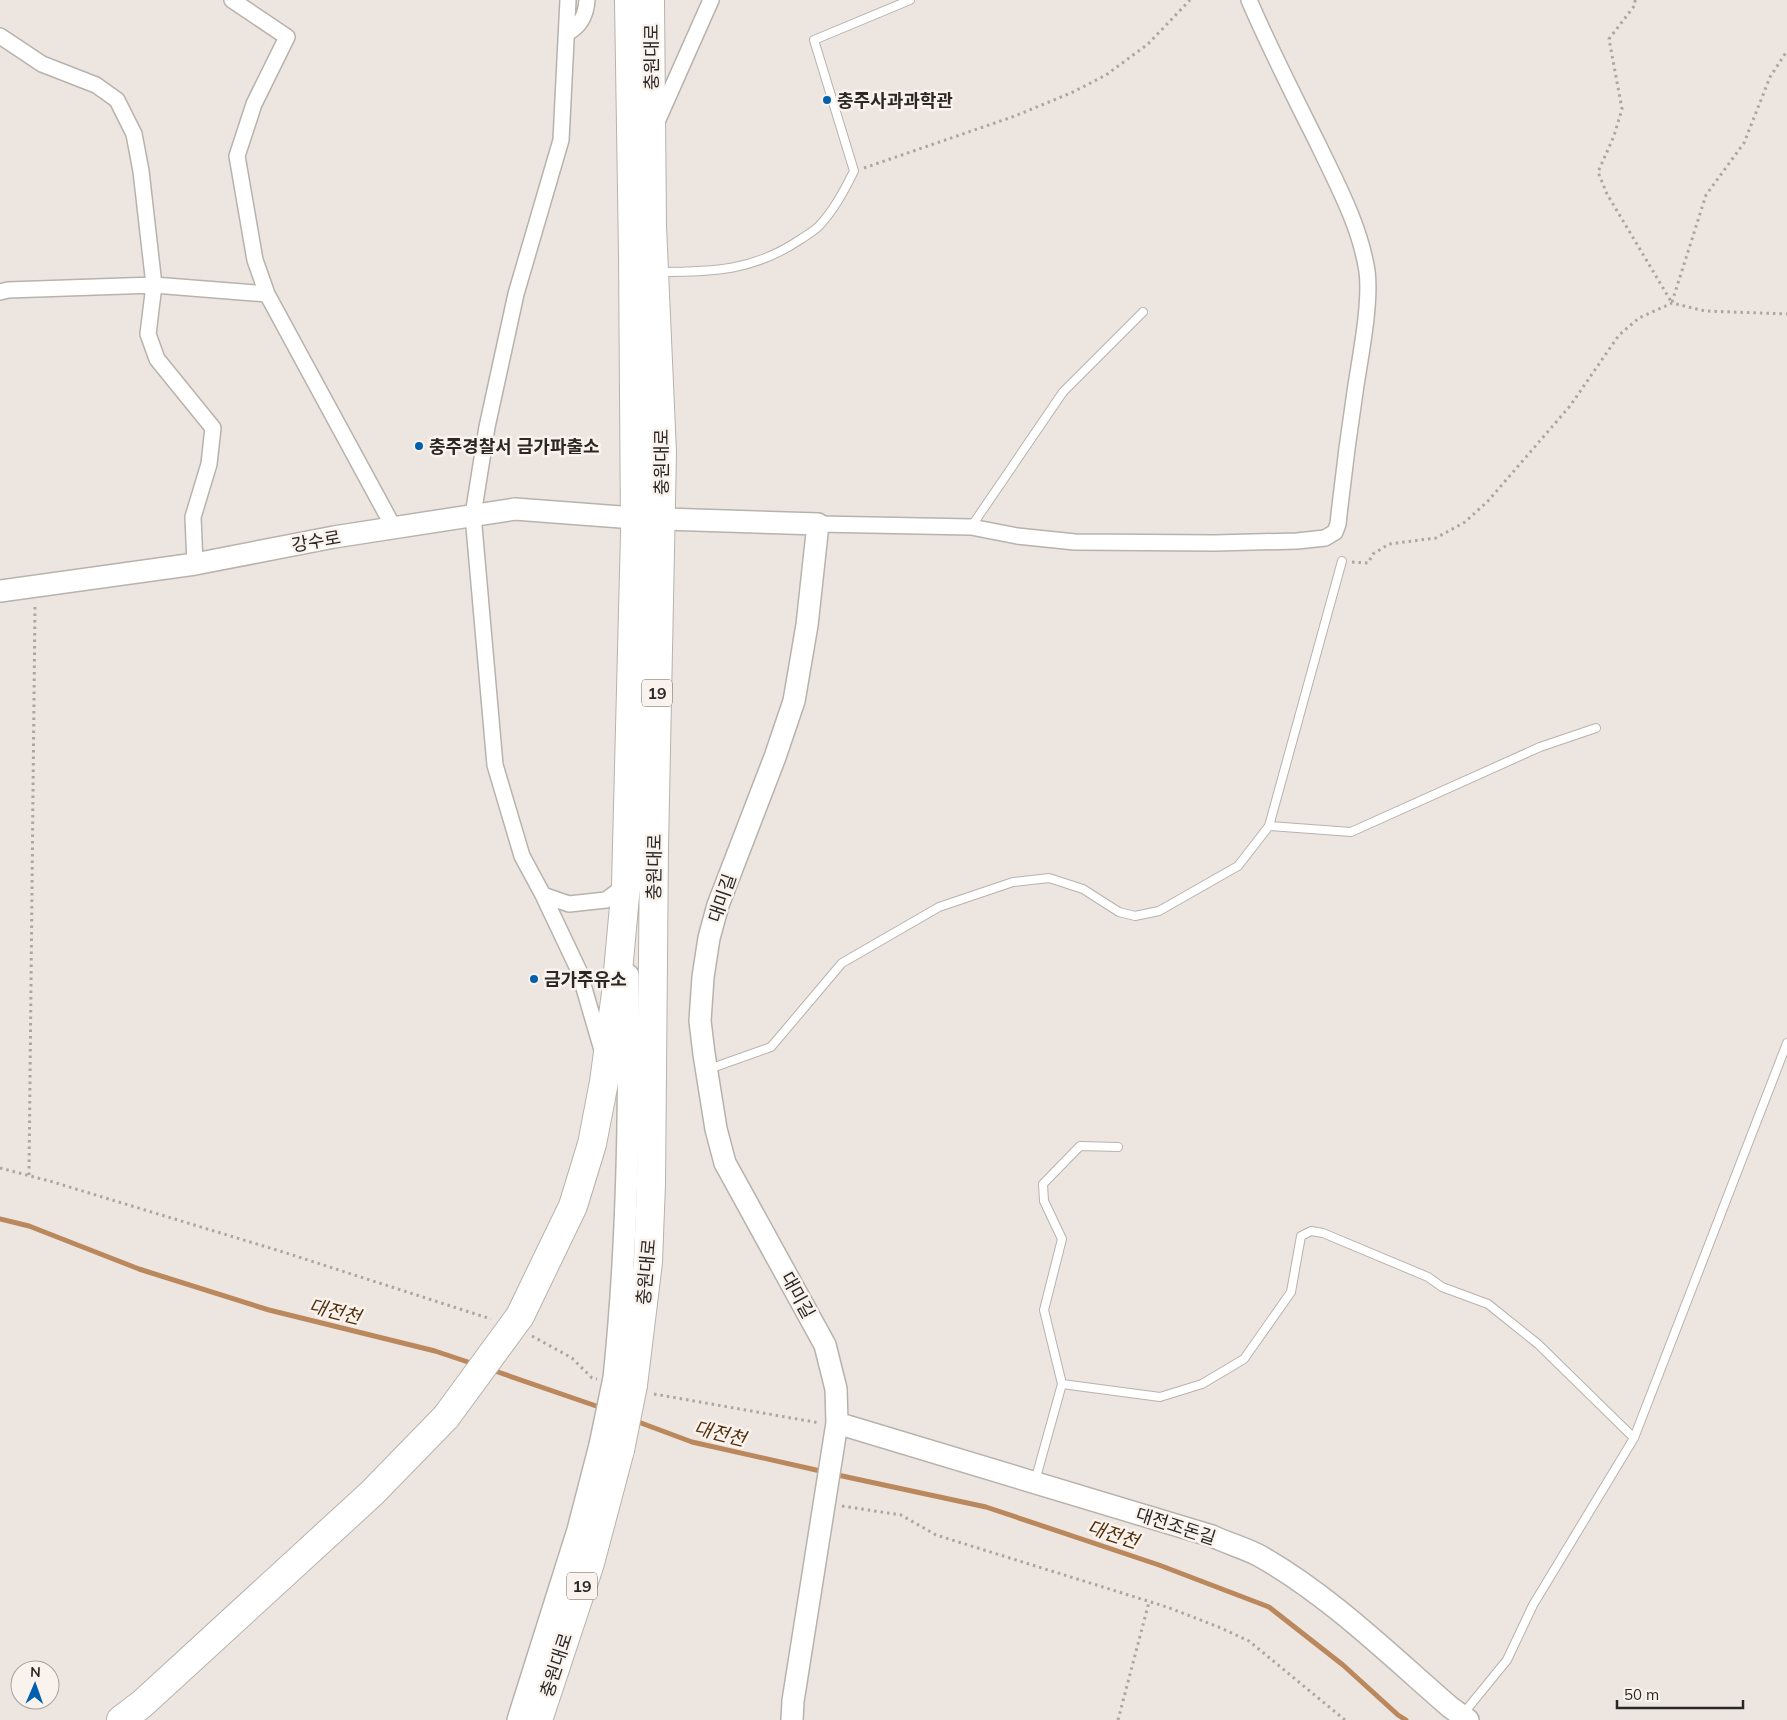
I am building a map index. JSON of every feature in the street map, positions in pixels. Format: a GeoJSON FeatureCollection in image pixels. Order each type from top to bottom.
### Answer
{"type":"FeatureCollection","features":[{"type":"Feature","properties":{"kind":"highway","name":"충원대로"},"geometry":{"type":"LineString","coordinates":[[121,1720],[142,1704],[372,1493],[446,1417],[515,1324],[572,1206],[592,1144],[616,993],[626,885],[634,518],[633,256],[629,0]]}},
{"type":"Feature","properties":{"kind":"highway","name":"충원대로"},"geometry":{"type":"LineString","coordinates":[[538,1720],[590,1563],[610,1448],[648,1262],[651,1183],[654,838],[662,452],[652,226],[650,0]]}},
{"type":"Feature","properties":{"kind":"street"},"geometry":{"type":"LineString","coordinates":[[232,0],[287,37],[254,104],[237,156],[255,260],[267,294],[394,528]]}},
{"type":"Feature","properties":{"kind":"street"},"geometry":{"type":"LineString","coordinates":[[568,0],[561,140],[516,294],[487,427],[473,515],[495,765],[522,856],[579,971],[606,1065]]}},
{"type":"Feature","properties":{"kind":"street"},"geometry":{"type":"LineString","coordinates":[[567,33],[579,24],[584,16],[587,0]]}},
{"type":"Feature","properties":{"kind":"street"},"geometry":{"type":"LineString","coordinates":[[652,134],[711,0]]}},
{"type":"Feature","properties":{"kind":"street"},"geometry":{"type":"LineString","coordinates":[[634,518],[971,527],[1017,536],[1084,542],[1215,543],[1297,541],[1325,538],[1335,532],[1338,524],[1360,359],[1367,301],[1367,273],[1352,220],[1336,182],[1264,36],[1249,0]]}},
{"type":"Feature","properties":{"kind":"street"},"geometry":{"type":"LineString","coordinates":[[0,36],[42,64],[96,86],[117,100],[134,134],[141,171],[154,285],[148,334],[157,358],[213,428],[209,464],[193,518],[195,564]]}},
{"type":"Feature","properties":{"kind":"street"},"geometry":{"type":"LineString","coordinates":[[0,292],[8,290],[154,285],[267,294]]}},
{"type":"Feature","properties":{"kind":"street","name":"강수로"},"geometry":{"type":"LineString","coordinates":[[0,591],[195,564],[334,537],[515,509],[634,518]]}},
{"type":"Feature","properties":{"kind":"street","name":"대미길"},"geometry":{"type":"LineString","coordinates":[[818,524],[807,625],[794,701],[775,757],[718,905],[709,938],[703,976],[700,1021],[706,1070],[724,1163],[824,1345],[836,1389],[836,1431],[828,1503]]}},
{"type":"Feature","properties":{"kind":"street"},"geometry":{"type":"LineString","coordinates":[[543,895],[569,904],[606,900],[626,885]]}},
{"type":"Feature","properties":{"kind":"street"},"geometry":{"type":"LineString","coordinates":[[623,1384],[621,1312],[627,1217],[629,1046],[626,885]]}},
{"type":"Feature","properties":{"kind":"street","name":"대전조돈길"},"geometry":{"type":"LineString","coordinates":[[836,1431],[1034,1482],[1212,1536],[1256,1555],[1290,1575],[1340,1612],[1465,1718]]}},
{"type":"Feature","properties":{"kind":"street","name":"충원대로"},"geometry":{"type":"LineString","coordinates":[[518,1720],[578,1530],[610,1448]]}},
{"type":"Feature","properties":{"kind":"street"},"geometry":{"type":"LineString","coordinates":[[792,1720],[793,1701],[828,1503]]}},
{"type":"Feature","properties":{"kind":"lane"},"geometry":{"type":"LineString","coordinates":[[654,272],[707,272],[756,263],[793,245],[818,227],[840,199],[854,171],[814,40],[910,0]]}},
{"type":"Feature","properties":{"kind":"lane"},"geometry":{"type":"LineString","coordinates":[[971,527],[1064,392],[1143,312]]}},
{"type":"Feature","properties":{"kind":"lane"},"geometry":{"type":"LineString","coordinates":[[706,1070],[771,1047],[842,962],[939,907],[1013,882],[1049,878],[1083,889],[1120,912],[1135,916],[1159,911],[1238,866],[1269,826],[1342,561]]}},
{"type":"Feature","properties":{"kind":"lane"},"geometry":{"type":"LineString","coordinates":[[1269,826],[1351,832],[1540,748],[1596,728]]}},
{"type":"Feature","properties":{"kind":"lane"},"geometry":{"type":"LineString","coordinates":[[1465,1718],[1506,1660],[1533,1605],[1634,1438],[1787,1042]]}},
{"type":"Feature","properties":{"kind":"lane"},"geometry":{"type":"LineString","coordinates":[[1034,1482],[1062,1384],[1044,1310],[1062,1239],[1044,1201],[1043,1184],[1080,1146],[1118,1147]]}},
{"type":"Feature","properties":{"kind":"lane"},"geometry":{"type":"LineString","coordinates":[[1062,1384],[1160,1397],[1202,1384],[1244,1359],[1291,1292],[1301,1236],[1311,1231],[1323,1233],[1428,1277],[1442,1287],[1488,1304],[1538,1344],[1634,1438]]}},
{"type":"Feature","properties":{"kind":"path"},"geometry":{"type":"LineString","coordinates":[[854,171],[1015,116],[1073,92],[1106,75],[1148,44],[1190,0]]}},
{"type":"Feature","properties":{"kind":"path"},"geometry":{"type":"LineString","coordinates":[[1635,0],[1635,5],[1609,39],[1622,109],[1614,136],[1598,172],[1607,194],[1672,303]]}},
{"type":"Feature","properties":{"kind":"path"},"geometry":{"type":"LineString","coordinates":[[1672,303],[1706,195],[1744,143],[1770,77],[1787,51]]}},
{"type":"Feature","properties":{"kind":"path"},"geometry":{"type":"LineString","coordinates":[[1342,561],[1368,563],[1373,554],[1389,544],[1436,538],[1465,522],[1488,501],[1570,406],[1619,335],[1639,318],[1672,303],[1705,311],[1787,314]]}},
{"type":"Feature","properties":{"kind":"path"},"geometry":{"type":"LineString","coordinates":[[29,1175],[36,586]]}},
{"type":"Feature","properties":{"kind":"path"},"geometry":{"type":"LineString","coordinates":[[0,1168],[29,1175],[515,1324],[572,1358],[592,1378],[814,1424],[836,1431]]}},
{"type":"Feature","properties":{"kind":"path"},"geometry":{"type":"LineString","coordinates":[[828,1503],[901,1515],[936,1535],[1167,1607],[1221,1628],[1249,1641],[1344,1720]]}},
{"type":"Feature","properties":{"kind":"path"},"geometry":{"type":"LineString","coordinates":[[1118,1720],[1149,1602]]}},
{"type":"Feature","properties":{"kind":"waterway","name":"대전천"},"geometry":{"type":"LineString","coordinates":[[0,1219],[29,1226],[139,1269],[269,1310],[435,1351],[474,1364]]}},
{"type":"Feature","properties":{"kind":"waterway","name":"대전천"},"geometry":{"type":"LineString","coordinates":[[492,1370],[602,1408]]}},
{"type":"Feature","properties":{"kind":"waterway","name":"대전천"},"geometry":{"type":"LineString","coordinates":[[633,1420],[692,1442],[825,1472]]}},
{"type":"Feature","properties":{"kind":"waterway","name":"대전천"},"geometry":{"type":"LineString","coordinates":[[833,1474],[986,1507],[1159,1565],[1269,1607],[1343,1665],[1406,1720]]}},
{"type":"Feature","properties":{"kind":"place","name":"충주사과과학관"},"geometry":{"type":"Point","coordinates":[827,100]}},
{"type":"Feature","properties":{"kind":"place","name":"충주경찰서 금가파출소"},"geometry":{"type":"Point","coordinates":[419,446]}},
{"type":"Feature","properties":{"kind":"place","name":"금가주유소"},"geometry":{"type":"Point","coordinates":[534,979]}}]}
